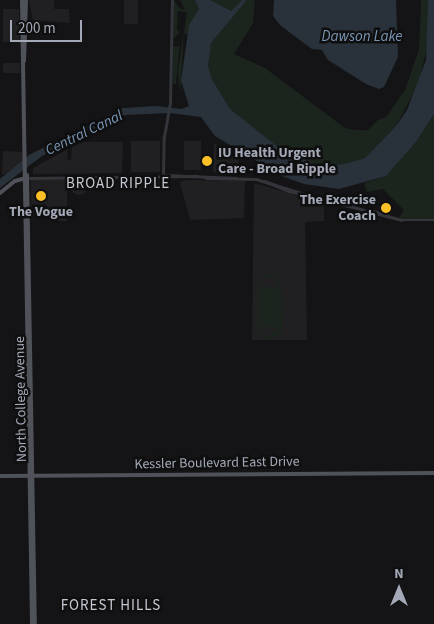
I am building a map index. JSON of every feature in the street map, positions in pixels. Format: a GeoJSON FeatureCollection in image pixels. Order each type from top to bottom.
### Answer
{"type":"FeatureCollection","features":[{"type":"Feature","properties":{"kind":"main road","name":"North College Avenue"},"geometry":{"type":"LineString","coordinates":[[22,0],[27,175],[33,624]]}},
{"type":"Feature","properties":{"kind":"main road","name":"North College Avenue"},"geometry":{"type":"LineString","coordinates":[[24,61],[26,0]]}},
{"type":"Feature","properties":{"kind":"main road"},"geometry":{"type":"LineString","coordinates":[[0,193],[15,181],[27,175]]}},
{"type":"Feature","properties":{"kind":"main road","name":"Kessler Boulevard East Drive"},"geometry":{"type":"LineString","coordinates":[[0,476],[434,473]]}},
{"type":"Feature","properties":{"kind":"street"},"geometry":{"type":"LineString","coordinates":[[163,176],[164,137],[170,106],[172,0]]}},
{"type":"Feature","properties":{"kind":"street"},"geometry":{"type":"LineString","coordinates":[[27,175],[197,176],[265,181],[402,220],[434,220]]}},
{"type":"Feature","properties":{"kind":"shaded area"},"geometry":{"type":"Polygon","coordinates":[[[29,0],[54,0],[54,9],[69,9],[70,23],[33,20],[29,0]]]}},
{"type":"Feature","properties":{"kind":"shaded area"},"geometry":{"type":"Polygon","coordinates":[[[124,0],[138,0],[138,24],[124,24],[124,0]]]}},
{"type":"Feature","properties":{"kind":"shaded area"},"geometry":{"type":"Polygon","coordinates":[[[174,0],[179,8],[185,10],[180,0],[195,0],[199,9],[187,35],[184,33],[180,94],[178,70],[187,12],[178,11],[177,30],[180,32],[173,39],[174,0]]]}},
{"type":"Feature","properties":{"kind":"shaded area"},"geometry":{"type":"Polygon","coordinates":[[[210,0],[242,0],[232,11],[221,8],[210,0]]]}},
{"type":"Feature","properties":{"kind":"shaded area"},"geometry":{"type":"Polygon","coordinates":[[[247,0],[255,0],[253,23],[234,54],[265,68],[345,128],[368,130],[378,120],[386,117],[405,90],[419,49],[421,0],[428,0],[429,39],[418,85],[396,126],[365,158],[345,164],[319,166],[277,146],[230,109],[212,79],[208,66],[209,52],[211,43],[247,0]]]}},
{"type":"Feature","properties":{"kind":"shaded area"},"geometry":{"type":"Polygon","coordinates":[[[3,9],[19,9],[19,42],[3,42],[3,9]]]}},
{"type":"Feature","properties":{"kind":"shaded area"},"geometry":{"type":"Polygon","coordinates":[[[180,41],[176,84],[173,84],[173,46],[179,47],[180,41]]]}},
{"type":"Feature","properties":{"kind":"shaded area"},"geometry":{"type":"Polygon","coordinates":[[[3,63],[20,63],[20,73],[3,73],[3,63]]]}},
{"type":"Feature","properties":{"kind":"shaded area"},"geometry":{"type":"Polygon","coordinates":[[[434,114],[434,220],[398,220],[404,210],[383,189],[367,192],[364,183],[386,176],[416,142],[434,114]]]}},
{"type":"Feature","properties":{"kind":"shaded area"},"geometry":{"type":"Polygon","coordinates":[[[131,141],[160,141],[160,172],[131,172],[131,141]]]}},
{"type":"Feature","properties":{"kind":"shaded area"},"geometry":{"type":"Polygon","coordinates":[[[184,141],[201,141],[201,170],[184,170],[184,141]]]}},
{"type":"Feature","properties":{"kind":"shaded area"},"geometry":{"type":"Polygon","coordinates":[[[84,142],[123,142],[122,173],[33,174],[33,168],[68,149],[67,159],[71,160],[72,147],[84,142]]]}},
{"type":"Feature","properties":{"kind":"shaded area"},"geometry":{"type":"Polygon","coordinates":[[[214,143],[224,148],[224,153],[238,158],[239,165],[252,168],[252,173],[213,172],[214,143]]]}},
{"type":"Feature","properties":{"kind":"shaded area"},"geometry":{"type":"Polygon","coordinates":[[[3,151],[23,152],[23,160],[6,174],[2,174],[3,151]]]}},
{"type":"Feature","properties":{"kind":"shaded area"},"geometry":{"type":"Polygon","coordinates":[[[79,177],[85,180],[88,186],[85,192],[79,195],[73,192],[70,186],[73,180],[79,177]]]}},
{"type":"Feature","properties":{"kind":"shaded area"},"geometry":{"type":"Polygon","coordinates":[[[31,180],[67,180],[67,221],[49,221],[49,216],[31,216],[31,180]]]}},
{"type":"Feature","properties":{"kind":"shaded area"},"geometry":{"type":"Polygon","coordinates":[[[183,180],[245,181],[244,218],[190,220],[180,183],[183,180]]]}},
{"type":"Feature","properties":{"kind":"shaded area"},"geometry":{"type":"Polygon","coordinates":[[[254,183],[324,203],[324,221],[305,222],[307,340],[252,340],[254,183]]]}},
{"type":"Feature","properties":{"kind":"shaded area"},"geometry":{"type":"Polygon","coordinates":[[[265,275],[275,276],[281,285],[282,332],[272,339],[263,337],[257,328],[257,285],[265,275]],[[265,277],[259,285],[259,326],[261,333],[269,337],[279,328],[279,287],[274,278],[265,277]]]}},
{"type":"Feature","properties":{"kind":"shaded area"},"geometry":{"type":"Polygon","coordinates":[[[260,287],[278,287],[278,327],[260,327],[260,287]]]}},
{"type":"Feature","properties":{"kind":"water","name":"Central Canal"},"geometry":{"type":"Polygon","coordinates":[[[195,0],[210,0],[231,11],[242,0],[247,0],[211,43],[208,66],[212,79],[230,109],[277,146],[319,166],[345,164],[365,158],[396,126],[407,110],[426,60],[428,0],[434,0],[434,114],[416,142],[386,176],[339,189],[304,184],[282,176],[215,136],[201,117],[170,113],[125,115],[42,156],[0,188],[0,179],[29,155],[123,108],[156,106],[181,109],[189,106],[181,81],[189,25],[199,9],[195,0]]]}},
{"type":"Feature","properties":{"kind":"water","name":"Dawson Lake"},"geometry":{"type":"Polygon","coordinates":[[[274,0],[396,0],[398,57],[384,87],[379,89],[366,84],[328,60],[322,50],[312,49],[281,26],[273,16],[274,0]]]}},
{"type":"Feature","properties":{"kind":"place","name":"IU Health Urgent Care - Broad Ripple"},"geometry":{"type":"Point","coordinates":[207,161]}},
{"type":"Feature","properties":{"kind":"place","name":"The Vogue"},"geometry":{"type":"Point","coordinates":[41,196]}},
{"type":"Feature","properties":{"kind":"place","name":"The Exercise Coach"},"geometry":{"type":"Point","coordinates":[386,208]}},
{"type":"Feature","properties":{"kind":"district","name":"BROAD RIPPLE"},"geometry":{"type":"Point","coordinates":[118,184]}},
{"type":"Feature","properties":{"kind":"district","name":"FOREST HILLS"},"geometry":{"type":"Point","coordinates":[111,606]}}]}
